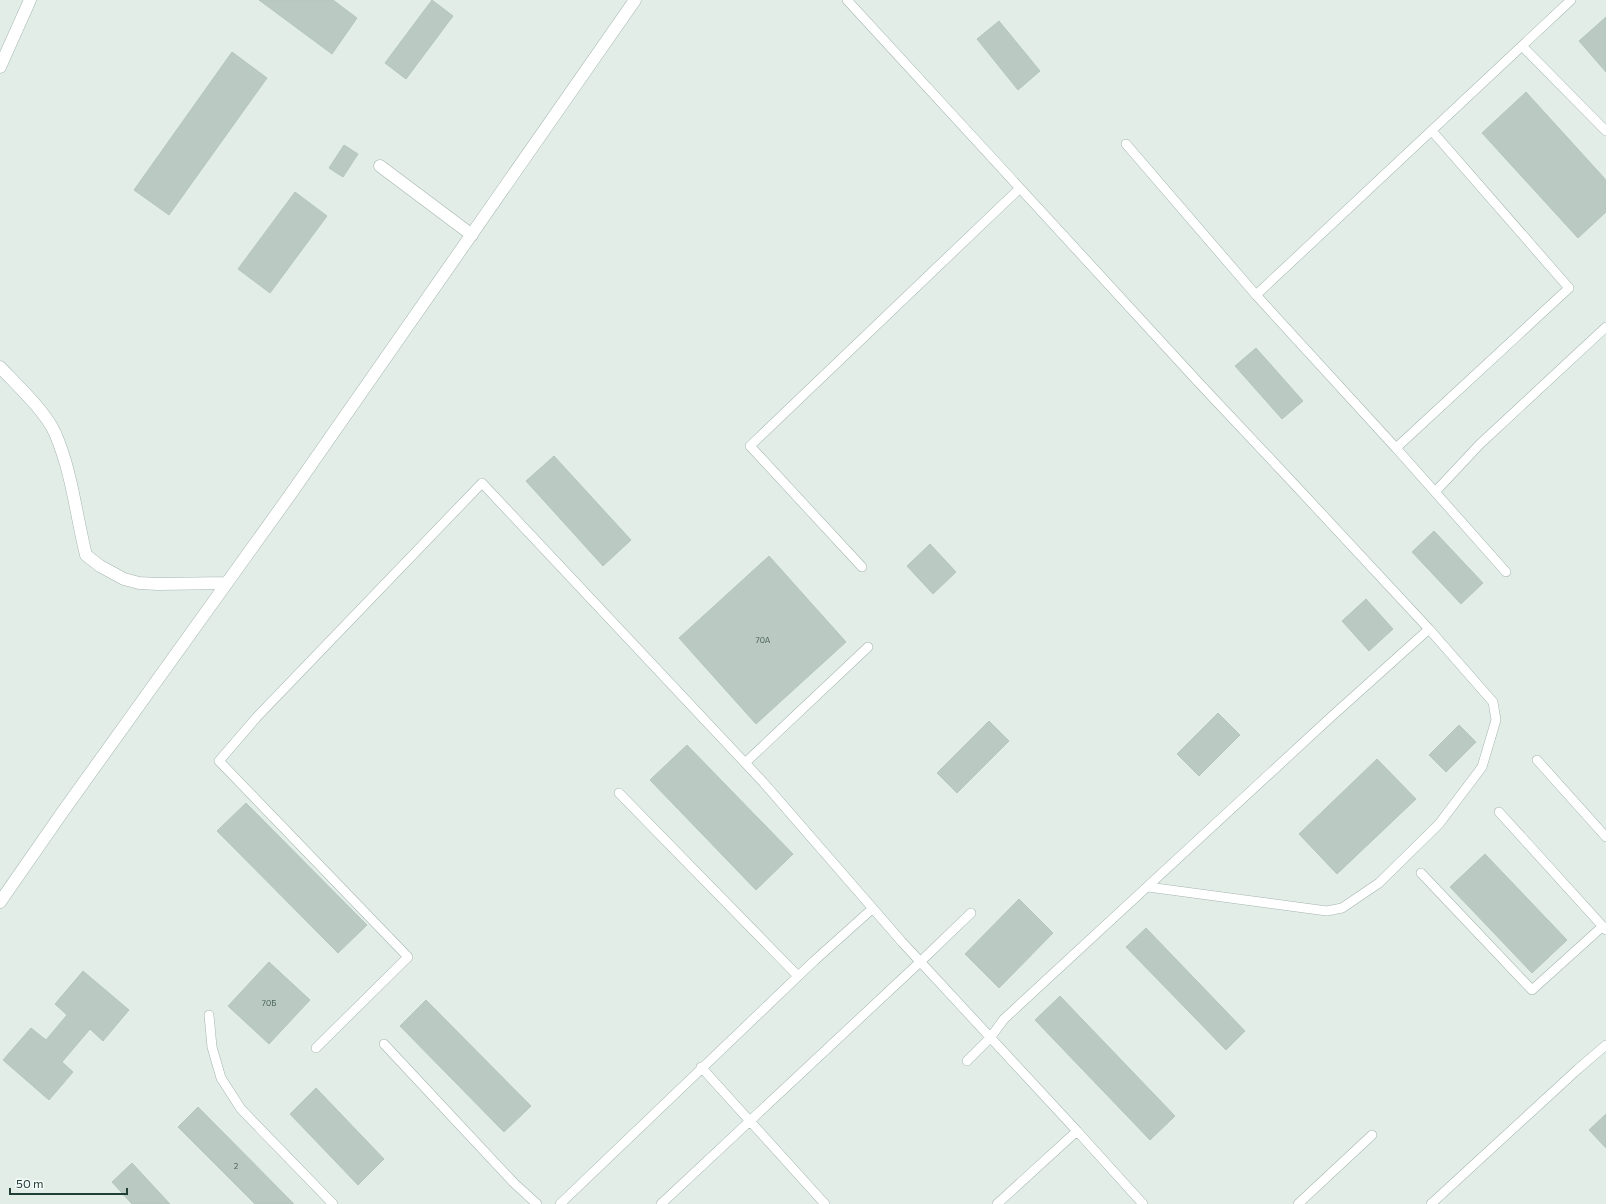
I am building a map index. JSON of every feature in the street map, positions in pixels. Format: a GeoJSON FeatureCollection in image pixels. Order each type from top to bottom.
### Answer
{"type":"FeatureCollection","features":[{"type":"Feature","properties":{"kind":"street"},"geometry":{"type":"LineString","coordinates":[[0,67],[30,0]]}},
{"type":"Feature","properties":{"kind":"street"},"geometry":{"type":"LineString","coordinates":[[0,902],[64,810],[290,495],[635,0]]}},
{"type":"Feature","properties":{"kind":"street"},"geometry":{"type":"LineString","coordinates":[[380,166],[472,235]]}},
{"type":"Feature","properties":{"kind":"street"},"geometry":{"type":"LineString","coordinates":[[0,367],[35,405],[54,432],[71,482],[86,556],[100,566],[124,579],[139,583],[227,583]]}},
{"type":"Feature","properties":{"kind":"lane"},"geometry":{"type":"LineString","coordinates":[[847,0],[1200,384],[1295,485],[1493,702],[1496,720],[1482,767],[1439,824],[1379,883],[1342,908],[1327,911],[1148,887]]}},
{"type":"Feature","properties":{"kind":"lane"},"geometry":{"type":"LineString","coordinates":[[1256,295],[1571,0]]}},
{"type":"Feature","properties":{"kind":"lane"},"geometry":{"type":"LineString","coordinates":[[1522,46],[1606,131]]}},
{"type":"Feature","properties":{"kind":"lane"},"geometry":{"type":"LineString","coordinates":[[1396,448],[1569,288],[1432,131]]}},
{"type":"Feature","properties":{"kind":"lane"},"geometry":{"type":"LineString","coordinates":[[1126,144],[1256,295],[1396,448],[1506,572]]}},
{"type":"Feature","properties":{"kind":"lane"},"geometry":{"type":"LineString","coordinates":[[862,567],[750,446],[1020,188]]}},
{"type":"Feature","properties":{"kind":"lane"},"geometry":{"type":"LineString","coordinates":[[1435,492],[1480,444],[1606,327]]}},
{"type":"Feature","properties":{"kind":"lane"},"geometry":{"type":"LineString","coordinates":[[316,1048],[408,957],[219,761],[256,718],[482,483],[745,762],[872,909],[1143,1204]]}},
{"type":"Feature","properties":{"kind":"lane"},"geometry":{"type":"LineString","coordinates":[[967,1061],[990,1038],[1004,1019],[1320,727],[1428,630]]}},
{"type":"Feature","properties":{"kind":"lane"},"geometry":{"type":"LineString","coordinates":[[745,762],[868,647]]}},
{"type":"Feature","properties":{"kind":"lane"},"geometry":{"type":"LineString","coordinates":[[1537,760],[1606,836]]}},
{"type":"Feature","properties":{"kind":"lane"},"geometry":{"type":"LineString","coordinates":[[619,793],[798,976]]}},
{"type":"Feature","properties":{"kind":"lane"},"geometry":{"type":"LineString","coordinates":[[1421,873],[1532,990],[1604,928],[1499,812]]}},
{"type":"Feature","properties":{"kind":"lane"},"geometry":{"type":"LineString","coordinates":[[560,1204],[701,1067],[872,909]]}},
{"type":"Feature","properties":{"kind":"lane"},"geometry":{"type":"LineString","coordinates":[[661,1204],[971,913]]}},
{"type":"Feature","properties":{"kind":"lane"},"geometry":{"type":"LineString","coordinates":[[209,1015],[212,1047],[221,1078],[241,1108],[333,1204]]}},
{"type":"Feature","properties":{"kind":"lane"},"geometry":{"type":"LineString","coordinates":[[384,1044],[514,1183],[537,1204]]}},
{"type":"Feature","properties":{"kind":"lane"},"geometry":{"type":"LineString","coordinates":[[1431,1204],[1606,1045]]}},
{"type":"Feature","properties":{"kind":"lane"},"geometry":{"type":"LineString","coordinates":[[701,1067],[821,1203]]}},
{"type":"Feature","properties":{"kind":"lane"},"geometry":{"type":"LineString","coordinates":[[997,1204],[1077,1131]]}},
{"type":"Feature","properties":{"kind":"lane"},"geometry":{"type":"LineString","coordinates":[[1298,1204],[1372,1135]]}},
{"type":"Feature","properties":{"kind":"building"},"geometry":{"type":"Polygon","coordinates":[[[259,0],[333,0],[357,18],[332,54],[259,0]]]}},
{"type":"Feature","properties":{"kind":"building"},"geometry":{"type":"Polygon","coordinates":[[[432,0],[453,16],[406,79],[385,63],[432,0]]]}},
{"type":"Feature","properties":{"kind":"building"},"geometry":{"type":"Polygon","coordinates":[[[1606,17],[1606,72],[1579,41],[1606,17]]]}},
{"type":"Feature","properties":{"kind":"building"},"geometry":{"type":"Polygon","coordinates":[[[999,21],[1040,71],[1018,90],[977,39],[999,21]]]}},
{"type":"Feature","properties":{"kind":"building"},"geometry":{"type":"Polygon","coordinates":[[[232,52],[267,78],[169,215],[134,190],[232,52]]]}},
{"type":"Feature","properties":{"kind":"building"},"geometry":{"type":"Polygon","coordinates":[[[1526,92],[1606,180],[1606,212],[1578,238],[1482,133],[1526,92]]]}},
{"type":"Feature","properties":{"kind":"building"},"geometry":{"type":"Polygon","coordinates":[[[344,145],[358,154],[343,177],[329,168],[344,145]]]}},
{"type":"Feature","properties":{"kind":"building"},"geometry":{"type":"Polygon","coordinates":[[[295,192],[327,216],[270,293],[238,269],[295,192]]]}},
{"type":"Feature","properties":{"kind":"building"},"geometry":{"type":"Polygon","coordinates":[[[1256,348],[1303,401],[1282,419],[1235,366],[1256,348]]]}},
{"type":"Feature","properties":{"kind":"building"},"geometry":{"type":"Polygon","coordinates":[[[554,456],[631,540],[603,566],[526,481],[554,456]]]}},
{"type":"Feature","properties":{"kind":"building"},"geometry":{"type":"Polygon","coordinates":[[[1434,531],[1483,583],[1461,604],[1412,552],[1434,531]]]}},
{"type":"Feature","properties":{"kind":"building"},"geometry":{"type":"Polygon","coordinates":[[[930,544],[956,572],[933,594],[907,566],[930,544]]]}},
{"type":"Feature","properties":{"kind":"building"},"geometry":{"type":"Polygon","coordinates":[[[769,556],[846,642],[756,724],[679,638],[769,556]]]}},
{"type":"Feature","properties":{"kind":"building"},"geometry":{"type":"Polygon","coordinates":[[[1366,599],[1393,629],[1369,651],[1342,621],[1366,599]]]}},
{"type":"Feature","properties":{"kind":"building"},"geometry":{"type":"Polygon","coordinates":[[[1218,713],[1240,735],[1199,776],[1177,754],[1218,713]]]}},
{"type":"Feature","properties":{"kind":"building"},"geometry":{"type":"Polygon","coordinates":[[[989,721],[1009,741],[957,793],[937,773],[989,721]]]}},
{"type":"Feature","properties":{"kind":"building"},"geometry":{"type":"Polygon","coordinates":[[[1459,725],[1476,742],[1446,772],[1429,755],[1459,725]]]}},
{"type":"Feature","properties":{"kind":"building"},"geometry":{"type":"Polygon","coordinates":[[[687,745],[793,854],[756,890],[650,780],[687,745]]]}},
{"type":"Feature","properties":{"kind":"building"},"geometry":{"type":"Polygon","coordinates":[[[1377,759],[1416,799],[1337,874],[1299,834],[1377,759]]]}},
{"type":"Feature","properties":{"kind":"building"},"geometry":{"type":"Polygon","coordinates":[[[246,803],[367,925],[338,953],[217,831],[246,803]]]}},
{"type":"Feature","properties":{"kind":"building"},"geometry":{"type":"Polygon","coordinates":[[[1485,854],[1567,940],[1532,973],[1450,887],[1485,854]]]}},
{"type":"Feature","properties":{"kind":"building"},"geometry":{"type":"Polygon","coordinates":[[[1019,899],[1053,933],[999,988],[965,954],[1019,899]]]}},
{"type":"Feature","properties":{"kind":"building"},"geometry":{"type":"Polygon","coordinates":[[[1146,928],[1245,1031],[1226,1050],[1126,947],[1146,928]]]}},
{"type":"Feature","properties":{"kind":"building"},"geometry":{"type":"Polygon","coordinates":[[[269,962],[310,1000],[269,1044],[228,1006],[269,962]]]}},
{"type":"Feature","properties":{"kind":"building"},"geometry":{"type":"Polygon","coordinates":[[[83,971],[129,1010],[103,1041],[90,1029],[62,1062],[73,1072],[49,1100],[3,1060],[31,1028],[46,1040],[67,1015],[55,1004],[83,971]]]}},
{"type":"Feature","properties":{"kind":"building"},"geometry":{"type":"Polygon","coordinates":[[[1060,996],[1175,1116],[1150,1140],[1035,1020],[1060,996]]]}},
{"type":"Feature","properties":{"kind":"building"},"geometry":{"type":"Polygon","coordinates":[[[426,1000],[531,1106],[504,1132],[400,1026],[426,1000]]]}},
{"type":"Feature","properties":{"kind":"building"},"geometry":{"type":"Polygon","coordinates":[[[316,1088],[384,1159],[358,1185],[290,1114],[316,1088]]]}},
{"type":"Feature","properties":{"kind":"building"},"geometry":{"type":"Polygon","coordinates":[[[198,1107],[294,1204],[255,1204],[178,1127],[198,1107]]]}},
{"type":"Feature","properties":{"kind":"building"},"geometry":{"type":"Polygon","coordinates":[[[1606,1114],[1606,1148],[1589,1130],[1606,1114]]]}},
{"type":"Feature","properties":{"kind":"building"},"geometry":{"type":"Polygon","coordinates":[[[132,1163],[170,1204],[132,1204],[112,1182],[132,1163]]]}}]}
